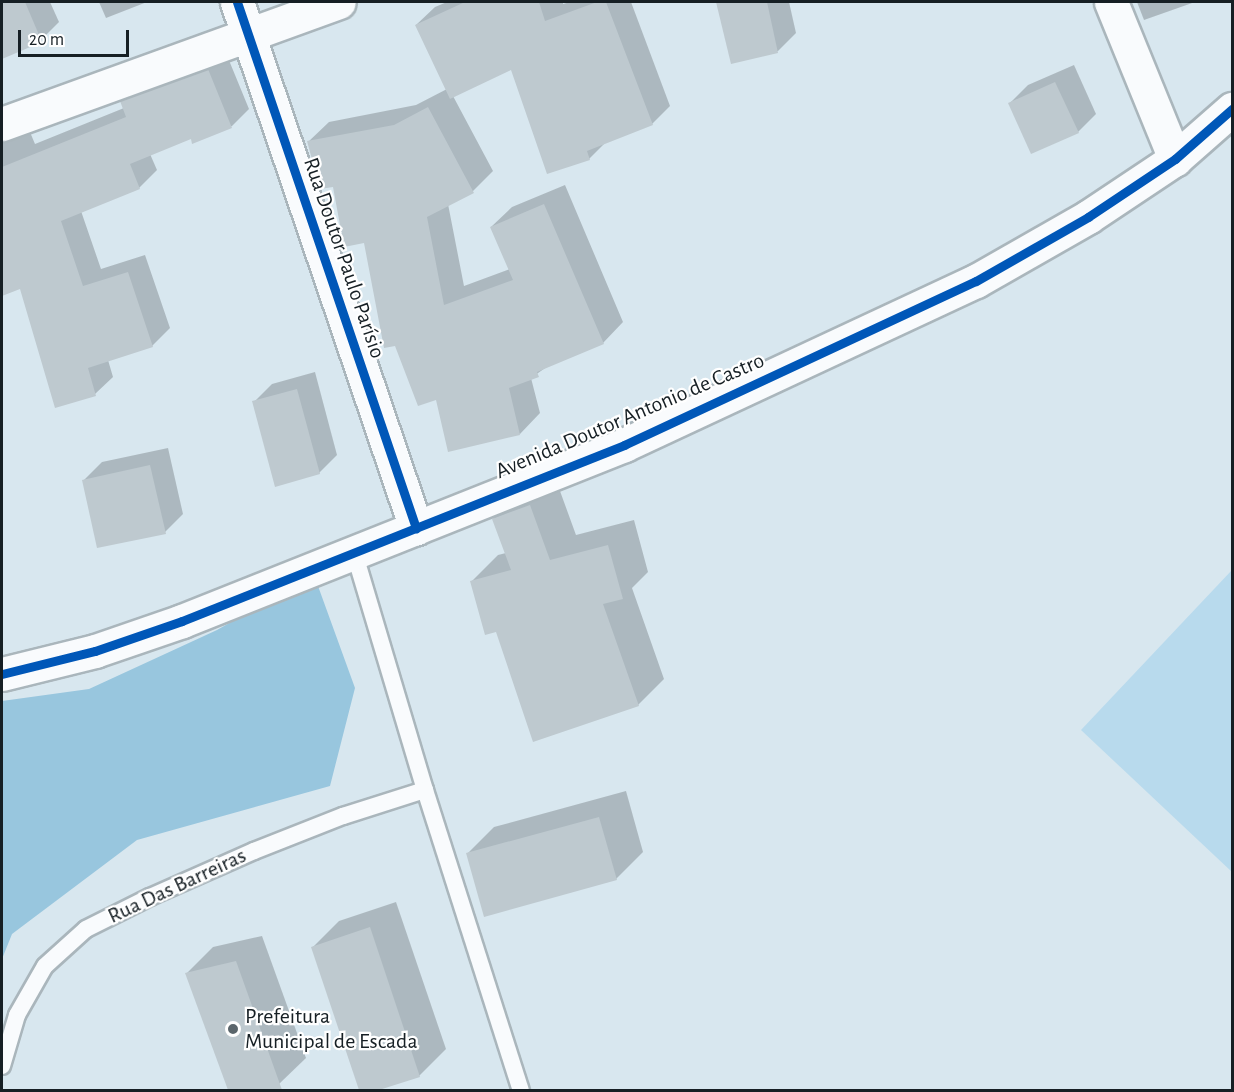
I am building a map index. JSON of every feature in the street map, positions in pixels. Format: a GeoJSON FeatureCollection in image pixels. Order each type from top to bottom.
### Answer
{"type":"FeatureCollection","features":[{"type":"Feature","properties":{"kind":"street","name":"Rua Doutor Paulo Parísio"},"geometry":{"type":"LineString","coordinates":[[237,2],[416,528]]}},
{"type":"Feature","properties":{"kind":"street"},"geometry":{"type":"LineString","coordinates":[[2,124],[247,33],[339,2]]}},
{"type":"Feature","properties":{"kind":"street"},"geometry":{"type":"LineString","coordinates":[[1111,2],[1175,159]]}},
{"type":"Feature","properties":{"kind":"street","name":"Avenida Doutor Antonio de Castro"},"geometry":{"type":"LineString","coordinates":[[2,674],[95,651],[182,621],[624,445],[976,281],[1088,218],[1175,159],[1233,109]]}},
{"type":"Feature","properties":{"kind":"lane"},"geometry":{"type":"LineString","coordinates":[[354,552],[425,790],[521,1090]]}},
{"type":"Feature","properties":{"kind":"lane","name":"Rua Das Barreiras"},"geometry":{"type":"LineString","coordinates":[[2,1066],[17,1016],[45,966],[86,929],[150,897],[254,851],[343,816],[425,790]]}},
{"type":"Feature","properties":{"kind":"shaded area"},"geometry":{"type":"Polygon","coordinates":[[[1232,570],[1232,872],[1081,730],[1232,570]]]}},
{"type":"Feature","properties":{"kind":"shaded area"},"geometry":{"type":"Polygon","coordinates":[[[314,575],[355,688],[330,786],[137,840],[12,934],[2,959],[2,701],[89,689],[217,630],[314,575]]]}},
{"type":"Feature","properties":{"kind":"building"},"geometry":{"type":"Polygon","coordinates":[[[2,2],[25,2],[42,42],[2,59],[2,2]]]}},
{"type":"Feature","properties":{"kind":"building"},"geometry":{"type":"Polygon","coordinates":[[[465,2],[539,2],[545,21],[597,2],[606,2],[653,125],[587,151],[590,160],[547,174],[511,70],[450,99],[415,25],[465,2]]]}},
{"type":"Feature","properties":{"kind":"building"},"geometry":{"type":"Polygon","coordinates":[[[716,2],[767,2],[778,53],[731,64],[716,2]]]}},
{"type":"Feature","properties":{"kind":"building"},"geometry":{"type":"Polygon","coordinates":[[[208,69],[232,128],[192,144],[191,139],[130,164],[140,189],[61,221],[83,286],[128,272],[153,347],[88,368],[96,396],[55,408],[20,289],[2,296],[2,167],[126,117],[120,101],[208,69]]]}},
{"type":"Feature","properties":{"kind":"building"},"geometry":{"type":"Polygon","coordinates":[[[1055,82],[1079,133],[1031,154],[1008,103],[1055,82]]]}},
{"type":"Feature","properties":{"kind":"building"},"geometry":{"type":"Polygon","coordinates":[[[428,107],[474,193],[427,217],[444,305],[513,280],[490,227],[544,204],[604,344],[537,372],[539,377],[509,388],[520,435],[448,452],[436,400],[418,406],[395,346],[384,348],[364,243],[344,247],[333,187],[320,189],[307,141],[394,125],[428,107]]]}},
{"type":"Feature","properties":{"kind":"building"},"geometry":{"type":"Polygon","coordinates":[[[297,389],[320,474],[275,487],[252,401],[297,389]]]}},
{"type":"Feature","properties":{"kind":"building"},"geometry":{"type":"Polygon","coordinates":[[[150,465],[166,534],[97,548],[82,480],[150,465]]]}},
{"type":"Feature","properties":{"kind":"building"},"geometry":{"type":"Polygon","coordinates":[[[530,505],[550,560],[608,545],[623,599],[603,604],[639,706],[533,742],[496,632],[485,635],[470,581],[511,570],[492,519],[530,505]]]}},
{"type":"Feature","properties":{"kind":"building"},"geometry":{"type":"Polygon","coordinates":[[[599,817],[617,880],[484,917],[466,853],[599,817]]]}},
{"type":"Feature","properties":{"kind":"building"},"geometry":{"type":"Polygon","coordinates":[[[370,927],[420,1077],[379,1090],[359,1090],[311,947],[370,927]]]}},
{"type":"Feature","properties":{"kind":"building","name":"Prefeitura Municipal de Escada"},"geometry":{"type":"Polygon","coordinates":[[[236,961],[282,1090],[228,1090],[185,973],[236,961]]]}},
{"type":"Feature","properties":{"kind":"cycle path"},"geometry":{"type":"LineString","coordinates":[[237,2],[416,528]]}},
{"type":"Feature","properties":{"kind":"cycle path"},"geometry":{"type":"LineString","coordinates":[[2,674],[95,651],[182,621],[624,445],[976,281],[1088,217],[1175,159],[1232,109]]}},
{"type":"Feature","properties":{"kind":"place","name":"Prefeitura Municipal de Escada"},"geometry":{"type":"Point","coordinates":[233,1029]}}]}
